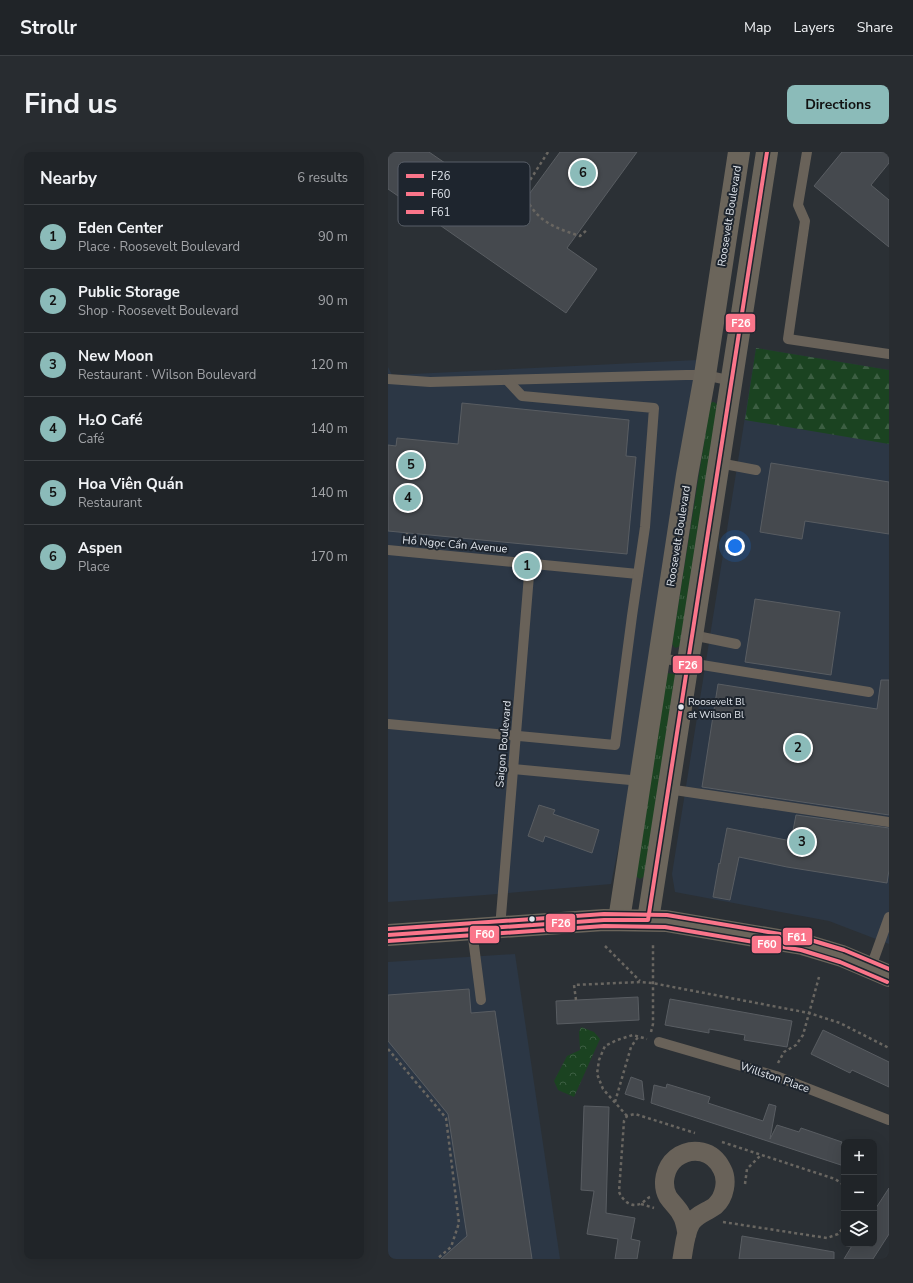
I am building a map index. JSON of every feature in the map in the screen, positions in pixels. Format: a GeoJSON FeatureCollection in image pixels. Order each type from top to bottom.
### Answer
{"type":"FeatureCollection","features":[{"type":"Feature","properties":{"kind":"main road","name":"Roosevelt Boulevard"},"geometry":{"type":"LineString","coordinates":[[619,920],[687,475],[705,375],[739,152]]}},
{"type":"Feature","properties":{"kind":"main road"},"geometry":{"type":"LineString","coordinates":[[648,920],[767,152]]}},
{"type":"Feature","properties":{"kind":"main road"},"geometry":{"type":"LineString","coordinates":[[388,935],[600,920],[648,920],[794,943],[842,956],[880,972]]}},
{"type":"Feature","properties":{"kind":"street"},"geometry":{"type":"LineString","coordinates":[[682,1259],[687,1234]]}},
{"type":"Feature","properties":{"kind":"lane"},"geometry":{"type":"LineString","coordinates":[[807,152],[798,206],[805,221],[788,339],[889,354]]}},
{"type":"Feature","properties":{"kind":"lane"},"geometry":{"type":"LineString","coordinates":[[388,379],[430,382],[705,375],[732,381]]}},
{"type":"Feature","properties":{"kind":"lane"},"geometry":{"type":"LineString","coordinates":[[388,724],[615,745],[645,527],[654,408],[522,396],[506,380]]}},
{"type":"Feature","properties":{"kind":"lane"},"geometry":{"type":"LineString","coordinates":[[719,463],[756,470]]}},
{"type":"Feature","properties":{"kind":"lane","name":"Hồ Ngọc Cẩn Avenue"},"geometry":{"type":"LineString","coordinates":[[388,550],[638,574]]}},
{"type":"Feature","properties":{"kind":"lane","name":"Saigon Boulevard"},"geometry":{"type":"LineString","coordinates":[[500,928],[530,563]]}},
{"type":"Feature","properties":{"kind":"lane"},"geometry":{"type":"LineString","coordinates":[[692,635],[736,644]]}},
{"type":"Feature","properties":{"kind":"lane"},"geometry":{"type":"LineString","coordinates":[[659,658],[869,692]]}},
{"type":"Feature","properties":{"kind":"lane"},"geometry":{"type":"LineString","coordinates":[[513,769],[641,781]]}},
{"type":"Feature","properties":{"kind":"lane"},"geometry":{"type":"LineString","coordinates":[[668,789],[889,822]]}},
{"type":"Feature","properties":{"kind":"lane"},"geometry":{"type":"LineString","coordinates":[[880,972],[889,917]]}},
{"type":"Feature","properties":{"kind":"lane"},"geometry":{"type":"LineString","coordinates":[[472,930],[481,1000]]}},
{"type":"Feature","properties":{"kind":"lane","name":"Willston Place"},"geometry":{"type":"LineString","coordinates":[[659,1042],[772,1074],[889,1120]]}},
{"type":"Feature","properties":{"kind":"path"},"geometry":{"type":"LineString","coordinates":[[530,180],[548,152]]}},
{"type":"Feature","properties":{"kind":"path"},"geometry":{"type":"LineString","coordinates":[[530,206],[537,215],[562,231],[580,236],[588,229]]}},
{"type":"Feature","properties":{"kind":"path"},"geometry":{"type":"LineString","coordinates":[[627,1116],[603,1089],[597,1074],[599,1060],[605,1046],[617,1040],[633,1035],[650,1040],[653,1024],[653,944]]}},
{"type":"Feature","properties":{"kind":"path"},"geometry":{"type":"LineString","coordinates":[[605,946],[640,982]]}},
{"type":"Feature","properties":{"kind":"path"},"geometry":{"type":"LineString","coordinates":[[772,1074],[784,1052],[796,1045],[803,1035],[819,977]]}},
{"type":"Feature","properties":{"kind":"path"},"geometry":{"type":"LineString","coordinates":[[576,1000],[574,985],[640,982],[652,983],[809,1013],[840,1023],[889,1048]]}},
{"type":"Feature","properties":{"kind":"path"},"geometry":{"type":"LineString","coordinates":[[615,1102],[631,1047],[638,1037]]}},
{"type":"Feature","properties":{"kind":"path"},"geometry":{"type":"LineString","coordinates":[[388,1049],[446,1118],[460,1223],[451,1247],[437,1259]]}},
{"type":"Feature","properties":{"kind":"path"},"geometry":{"type":"LineString","coordinates":[[745,1184],[748,1169],[762,1155]]}},
{"type":"Feature","properties":{"kind":"path"},"geometry":{"type":"LineString","coordinates":[[641,1204],[659,1210]]}},
{"type":"Feature","properties":{"kind":"path"},"geometry":{"type":"LineString","coordinates":[[719,1222],[827,1238],[838,1234],[841,1231]]}},
{"type":"Feature","properties":{"kind":"shaded area"},"geometry":{"type":"Polygon","coordinates":[[[756,348],[889,370],[889,944],[829,921],[675,892],[672,874],[756,348]]]}},
{"type":"Feature","properties":{"kind":"shaded area"},"geometry":{"type":"Polygon","coordinates":[[[697,360],[630,790],[611,884],[388,902],[388,367],[392,375],[697,360]]]}},
{"type":"Feature","properties":{"kind":"shaded area"},"geometry":{"type":"Polygon","coordinates":[[[515,954],[560,1259],[388,1259],[388,962],[515,954]]]}},
{"type":"Feature","properties":{"kind":"green space"},"geometry":{"type":"Polygon","coordinates":[[[756,348],[889,370],[889,444],[745,420],[756,348]]]}},
{"type":"Feature","properties":{"kind":"green space"},"geometry":{"type":"Polygon","coordinates":[[[712,402],[718,405],[680,646],[676,648],[672,644],[710,405],[712,402]]]}},
{"type":"Feature","properties":{"kind":"green space"},"geometry":{"type":"Polygon","coordinates":[[[666,673],[678,674],[645,876],[640,879],[634,875],[666,673]]]}},
{"type":"Feature","properties":{"kind":"green space"},"geometry":{"type":"Polygon","coordinates":[[[581,1027],[594,1032],[600,1039],[574,1097],[558,1090],[554,1081],[567,1056],[580,1050],[579,1032],[581,1027]]]}},
{"type":"Feature","properties":{"kind":"building"},"geometry":{"type":"Polygon","coordinates":[[[388,152],[429,152],[444,162],[398,162],[398,196],[388,189],[388,152]]]}},
{"type":"Feature","properties":{"kind":"building"},"geometry":{"type":"Polygon","coordinates":[[[560,152],[637,152],[567,248],[597,269],[566,313],[441,226],[530,226],[530,193],[560,152]]]}},
{"type":"Feature","properties":{"kind":"building"},"geometry":{"type":"Polygon","coordinates":[[[842,152],[889,152],[889,163],[871,185],[889,200],[889,247],[814,186],[842,152]]]}},
{"type":"Feature","properties":{"kind":"building"},"geometry":{"type":"Polygon","coordinates":[[[462,403],[629,420],[626,456],[636,457],[627,554],[388,531],[388,445],[396,446],[397,438],[458,444],[462,403]]]}},
{"type":"Feature","properties":{"kind":"building"},"geometry":{"type":"Polygon","coordinates":[[[771,463],[889,482],[889,534],[805,521],[802,539],[760,532],[771,463]]]}},
{"type":"Feature","properties":{"kind":"building"},"geometry":{"type":"Polygon","coordinates":[[[755,599],[840,612],[831,675],[745,662],[755,599]]]}},
{"type":"Feature","properties":{"kind":"building"},"geometry":{"type":"Polygon","coordinates":[[[881,680],[889,680],[889,815],[702,787],[718,684],[877,709],[881,680]]]}},
{"type":"Feature","properties":{"kind":"building"},"geometry":{"type":"Polygon","coordinates":[[[539,805],[555,810],[553,814],[599,830],[592,853],[545,836],[543,842],[528,836],[539,805]]]}},
{"type":"Feature","properties":{"kind":"building"},"geometry":{"type":"Polygon","coordinates":[[[796,815],[889,828],[889,870],[887,883],[787,867],[739,857],[730,900],[713,897],[727,828],[791,841],[796,815]]]}},
{"type":"Feature","properties":{"kind":"building"},"geometry":{"type":"Polygon","coordinates":[[[469,989],[471,1013],[495,1011],[532,1259],[441,1259],[467,1236],[448,1114],[388,1041],[388,995],[469,989]]]}},
{"type":"Feature","properties":{"kind":"building"},"geometry":{"type":"Polygon","coordinates":[[[638,997],[639,1020],[557,1024],[556,1001],[638,997]]]}},
{"type":"Feature","properties":{"kind":"building"},"geometry":{"type":"Polygon","coordinates":[[[670,999],[792,1021],[787,1047],[744,1040],[745,1035],[709,1029],[709,1033],[665,1025],[670,999]]]}},
{"type":"Feature","properties":{"kind":"building"},"geometry":{"type":"Polygon","coordinates":[[[823,1030],[889,1062],[889,1087],[852,1070],[850,1073],[811,1054],[823,1030]]]}},
{"type":"Feature","properties":{"kind":"building"},"geometry":{"type":"Polygon","coordinates":[[[631,1077],[642,1081],[644,1100],[625,1094],[631,1077]]]}},
{"type":"Feature","properties":{"kind":"building"},"geometry":{"type":"Polygon","coordinates":[[[667,1084],[710,1097],[708,1103],[763,1121],[769,1104],[776,1106],[770,1139],[777,1125],[799,1132],[801,1128],[841,1142],[841,1165],[651,1103],[654,1085],[666,1088],[667,1084]]]}},
{"type":"Feature","properties":{"kind":"building"},"geometry":{"type":"Polygon","coordinates":[[[584,1106],[609,1107],[606,1213],[635,1218],[631,1239],[640,1241],[637,1259],[615,1259],[618,1239],[587,1234],[594,1191],[581,1190],[584,1106]]]}},
{"type":"Feature","properties":{"kind":"building"},"geometry":{"type":"Polygon","coordinates":[[[889,1188],[889,1234],[873,1259],[844,1259],[851,1247],[877,1247],[877,1206],[889,1188]]]}},
{"type":"Feature","properties":{"kind":"building"},"geometry":{"type":"Polygon","coordinates":[[[742,1236],[834,1252],[834,1259],[739,1259],[742,1236]]]}},
{"type":"Feature","properties":{"kind":"transit line","name":"F26"},"geometry":{"type":"LineString","coordinates":[[388,935],[604,920],[648,920],[767,152]]}},
{"type":"Feature","properties":{"kind":"transit line","name":"F61"},"geometry":{"type":"LineString","coordinates":[[388,929],[604,914],[667,915],[804,938],[844,950],[889,969]]}},
{"type":"Feature","properties":{"kind":"transit line","name":"F60"},"geometry":{"type":"LineString","coordinates":[[388,941],[604,926],[665,927],[801,950],[840,962],[887,982]]}},
{"type":"Feature","properties":{"kind":"place","name":"Aspen"},"geometry":{"type":"Point","coordinates":[583,173]}},
{"type":"Feature","properties":{"kind":"place","name":"Hoa Viên Quán"},"geometry":{"type":"Point","coordinates":[411,465]}},
{"type":"Feature","properties":{"kind":"place","name":"H₂O Café"},"geometry":{"type":"Point","coordinates":[408,498]}},
{"type":"Feature","properties":{"kind":"place","name":"Eden Center"},"geometry":{"type":"Point","coordinates":[527,566]}},
{"type":"Feature","properties":{"kind":"place","name":"Roosevelt Bl at Wilson Bl"},"geometry":{"type":"Point","coordinates":[681,707]}},
{"type":"Feature","properties":{"kind":"place","name":"Public Storage"},"geometry":{"type":"Point","coordinates":[798,748]}},
{"type":"Feature","properties":{"kind":"place","name":"New Moon"},"geometry":{"type":"Point","coordinates":[802,842]}}]}
